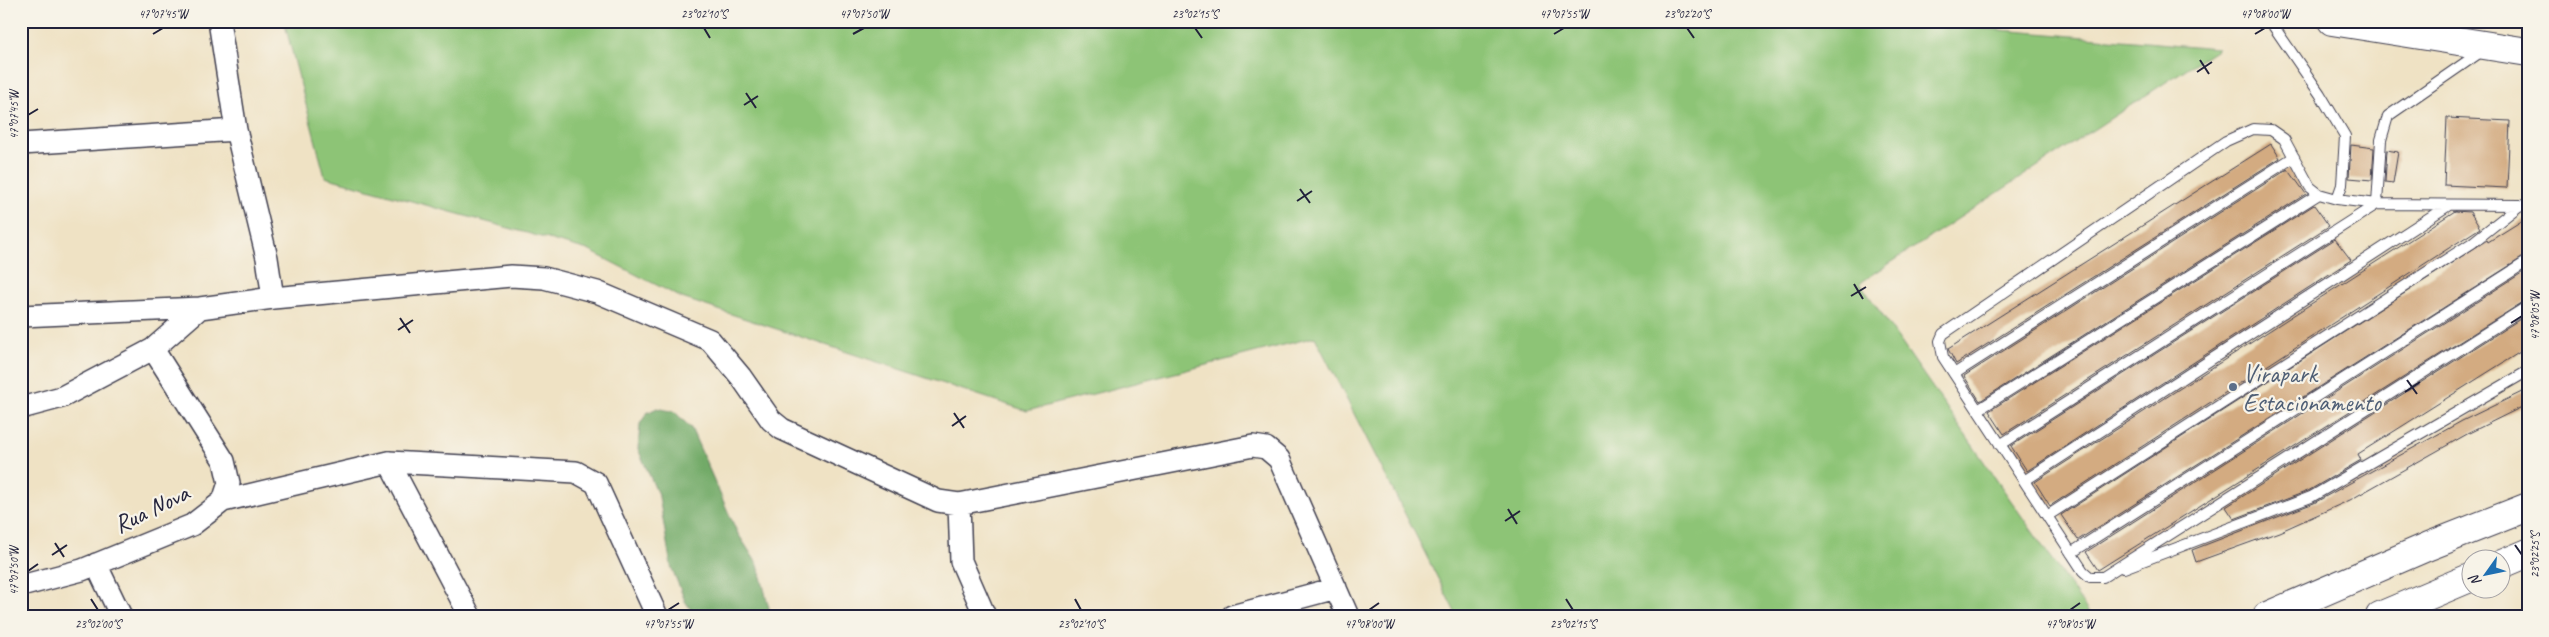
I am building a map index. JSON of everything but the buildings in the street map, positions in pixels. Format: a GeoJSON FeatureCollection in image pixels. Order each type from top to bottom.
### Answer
{"type":"FeatureCollection","features":[{"type":"Feature","properties":{"kind":"main road"},"geometry":{"type":"LineString","coordinates":[[2332,21],[2528,52]]}},
{"type":"Feature","properties":{"kind":"main road"},"geometry":{"type":"LineString","coordinates":[[2429,546],[2508,499],[2528,490]]}},
{"type":"Feature","properties":{"kind":"main road"},"geometry":{"type":"LineString","coordinates":[[2267,616],[2429,546],[2528,507]]}},
{"type":"Feature","properties":{"kind":"main road"},"geometry":{"type":"LineString","coordinates":[[2512,560],[2528,553]]}},
{"type":"Feature","properties":{"kind":"main road"},"geometry":{"type":"LineString","coordinates":[[2380,616],[2462,581]]}},
{"type":"Feature","properties":{"kind":"street"},"geometry":{"type":"LineString","coordinates":[[219,21],[236,130],[267,258],[273,298]]}},
{"type":"Feature","properties":{"kind":"street"},"geometry":{"type":"LineString","coordinates":[[21,144],[236,130]]}},
{"type":"Feature","properties":{"kind":"street"},"geometry":{"type":"LineString","coordinates":[[21,316],[200,308],[273,298],[511,276],[544,278],[597,292],[710,340],[742,377],[771,420],[782,429],[938,500],[959,504],[1253,446],[1266,448],[1279,459],[1348,616]]}},
{"type":"Feature","properties":{"kind":"street"},"geometry":{"type":"LineString","coordinates":[[21,408],[62,397],[153,349],[200,308]]}},
{"type":"Feature","properties":{"kind":"street","name":"Rua Nova"},"geometry":{"type":"LineString","coordinates":[[21,586],[96,564],[192,525],[223,501],[229,483],[224,461],[153,349]]}},
{"type":"Feature","properties":{"kind":"street"},"geometry":{"type":"LineString","coordinates":[[389,462],[470,616]]}},
{"type":"Feature","properties":{"kind":"street"},"geometry":{"type":"LineString","coordinates":[[223,501],[389,462],[576,472],[596,484],[657,616]]}},
{"type":"Feature","properties":{"kind":"street"},"geometry":{"type":"LineString","coordinates":[[959,504],[961,562],[985,616]]}},
{"type":"Feature","properties":{"kind":"street"},"geometry":{"type":"LineString","coordinates":[[96,564],[121,616]]}},
{"type":"Feature","properties":{"kind":"street"},"geometry":{"type":"LineString","coordinates":[[1232,616],[1336,588]]}},
{"type":"Feature","properties":{"kind":"lane"},"geometry":{"type":"LineString","coordinates":[[2270,21],[2320,94],[2345,136],[2342,185],[2337,199]]}},
{"type":"Feature","properties":{"kind":"lane"},"geometry":{"type":"LineString","coordinates":[[2378,204],[2380,140],[2388,116],[2489,46]]}},
{"type":"Feature","properties":{"kind":"lane"},"geometry":{"type":"LineString","coordinates":[[2524,206],[2378,204],[2337,199],[2319,194],[2310,187],[2284,139],[2271,130],[2253,129],[2226,141],[1943,334],[1940,341],[1942,357],[2083,571],[2090,577],[2103,577],[2311,497],[2528,372]]}},
{"type":"Feature","properties":{"kind":"lane"},"geometry":{"type":"LineString","coordinates":[[1954,374],[2294,157]]}},
{"type":"Feature","properties":{"kind":"lane"},"geometry":{"type":"LineString","coordinates":[[1978,410],[2319,194]]}},
{"type":"Feature","properties":{"kind":"lane"},"geometry":{"type":"LineString","coordinates":[[2000,445],[2378,204]]}},
{"type":"Feature","properties":{"kind":"lane"},"geometry":{"type":"LineString","coordinates":[[2024,481],[2449,205]]}},
{"type":"Feature","properties":{"kind":"lane"},"geometry":{"type":"LineString","coordinates":[[2047,516],[2472,243],[2524,206]]}},
{"type":"Feature","properties":{"kind":"lane"},"geometry":{"type":"LineString","coordinates":[[2071,553],[2528,261]]}},
{"type":"Feature","properties":{"kind":"lane"},"geometry":{"type":"LineString","coordinates":[[2103,577],[2528,306]]}},
{"type":"Feature","properties":{"kind":"green space"},"geometry":{"type":"Polygon","coordinates":[[[284,21],[1892,21],[2218,48],[1860,283],[2091,616],[1457,616],[1315,337],[1027,411],[682,298],[588,250],[325,177],[284,21]]]}},
{"type":"Feature","properties":{"kind":"green space"},"geometry":{"type":"Polygon","coordinates":[[[657,408],[675,412],[691,428],[737,532],[758,565],[771,616],[695,616],[685,601],[671,566],[659,497],[638,449],[640,424],[647,413],[657,408]]]}},
{"type":"Feature","properties":{"kind":"place","name":"Virapark Estacionamento"},"geometry":{"type":"Point","coordinates":[2233,387]}}]}
